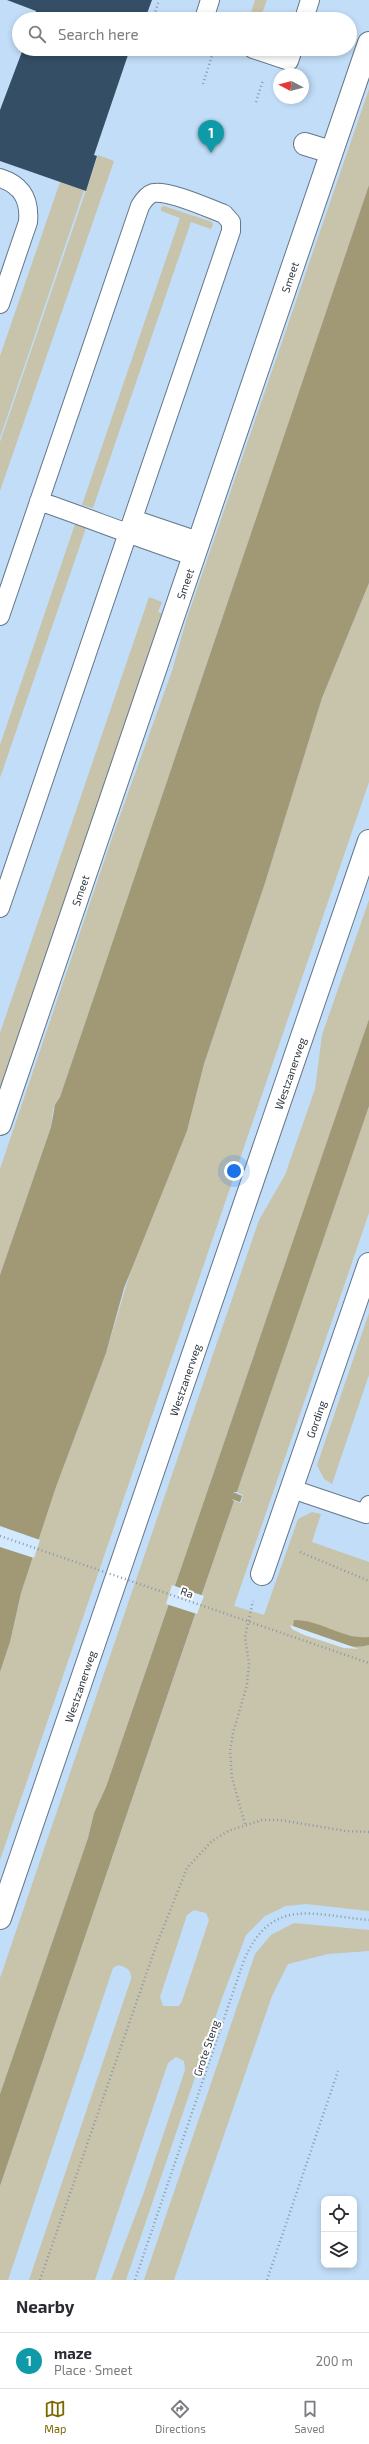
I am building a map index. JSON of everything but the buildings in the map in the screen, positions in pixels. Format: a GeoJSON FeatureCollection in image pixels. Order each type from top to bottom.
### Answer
{"type":"FeatureCollection","features":[{"type":"Feature","properties":{"kind":"street","name":"Smeet"},"geometry":{"type":"LineString","coordinates":[[0,1124],[369,43]]}},
{"type":"Feature","properties":{"kind":"street"},"geometry":{"type":"LineString","coordinates":[[305,144],[331,152]]}},
{"type":"Feature","properties":{"kind":"street","name":"Westzanerweg"},"geometry":{"type":"LineString","coordinates":[[0,1918],[369,841]]}},
{"type":"Feature","properties":{"kind":"street","name":"Gording"},"geometry":{"type":"LineString","coordinates":[[262,1574],[369,1264]]}},
{"type":"Feature","properties":{"kind":"lane"},"geometry":{"type":"LineString","coordinates":[[206,12],[210,0]]}},
{"type":"Feature","properties":{"kind":"lane"},"geometry":{"type":"LineString","coordinates":[[306,12],[310,0]]}},
{"type":"Feature","properties":{"kind":"lane"},"geometry":{"type":"LineString","coordinates":[[274,56],[289,61],[291,56]]}},
{"type":"Feature","properties":{"kind":"lane"},"geometry":{"type":"LineString","coordinates":[[0,178],[10,181],[20,189],[27,199],[29,211],[28,222],[0,304]]}},
{"type":"Feature","properties":{"kind":"lane"},"geometry":{"type":"LineString","coordinates":[[0,616],[140,206],[146,197],[152,193],[165,194],[224,214],[231,222],[231,231],[0,908]]}},
{"type":"Feature","properties":{"kind":"lane"},"geometry":{"type":"LineString","coordinates":[[39,501],[109,526],[130,527],[196,549]]}},
{"type":"Feature","properties":{"kind":"lane"},"geometry":{"type":"LineString","coordinates":[[292,1489],[366,1514],[369,1505]]}},
{"type":"Feature","properties":{"kind":"path"},"geometry":{"type":"LineString","coordinates":[[155,12],[159,0]]}},
{"type":"Feature","properties":{"kind":"path"},"geometry":{"type":"LineString","coordinates":[[203,84],[212,56]]}},
{"type":"Feature","properties":{"kind":"path","name":"Ra"},"geometry":{"type":"LineString","coordinates":[[0,1536],[369,1663]]}},
{"type":"Feature","properties":{"kind":"path"},"geometry":{"type":"LineString","coordinates":[[275,1538],[305,1555],[369,1581]]}},
{"type":"Feature","properties":{"kind":"path"},"geometry":{"type":"LineString","coordinates":[[245,1824],[232,1778],[230,1751],[233,1733],[247,1685],[248,1664],[245,1637],[248,1616],[262,1574]]}},
{"type":"Feature","properties":{"kind":"path"},"geometry":{"type":"LineString","coordinates":[[40,2280],[156,1946],[187,1868],[212,1841],[245,1824],[280,1820],[346,1831],[369,1832]]}},
{"type":"Feature","properties":{"kind":"path","name":"Grote Steng"},"geometry":{"type":"LineString","coordinates":[[135,2280],[244,1960],[255,1937],[277,1919],[292,1914],[306,1913],[369,1920]]}},
{"type":"Feature","properties":{"kind":"path"},"geometry":{"type":"LineString","coordinates":[[267,2280],[338,2071]]}},
{"type":"Feature","properties":{"kind":"shaded area"},"geometry":{"type":"Polygon","coordinates":[[[0,0],[369,0],[369,2280],[0,2280],[0,0]]]}},
{"type":"Feature","properties":{"kind":"shaded area"},"geometry":{"type":"Polygon","coordinates":[[[255,0],[267,0],[263,12],[251,12],[255,0]]]}},
{"type":"Feature","properties":{"kind":"shaded area"},"geometry":{"type":"Polygon","coordinates":[[[369,89],[369,185],[60,1097],[53,1110],[51,1127],[0,1275],[0,1169],[113,835],[172,671],[186,621],[369,89]]]}},
{"type":"Feature","properties":{"kind":"shaded area"},"geometry":{"type":"Polygon","coordinates":[[[98,155],[114,161],[0,491],[0,442],[98,155]]]}},
{"type":"Feature","properties":{"kind":"shaded area"},"geometry":{"type":"Polygon","coordinates":[[[60,182],[84,190],[0,438],[0,356],[60,182]]]}},
{"type":"Feature","properties":{"kind":"shaded area"},"geometry":{"type":"Polygon","coordinates":[[[369,185],[369,583],[322,698],[265,883],[204,1064],[187,1131],[124,1288],[106,1353],[56,1487],[21,1593],[10,1642],[0,1672],[0,1275],[51,1127],[55,1105],[60,1097],[369,185]]]}},
{"type":"Feature","properties":{"kind":"shaded area"},"geometry":{"type":"Polygon","coordinates":[[[164,206],[212,222],[213,225],[211,229],[191,222],[93,508],[82,505],[180,218],[161,211],[161,207],[164,206]]]}},
{"type":"Feature","properties":{"kind":"shaded area"},"geometry":{"type":"Polygon","coordinates":[[[75,524],[86,528],[0,778],[0,745],[75,524]]]}},
{"type":"Feature","properties":{"kind":"shaded area"},"geometry":{"type":"Polygon","coordinates":[[[369,583],[369,782],[0,1860],[0,1672],[10,1642],[21,1593],[56,1487],[106,1353],[134,1260],[187,1131],[204,1064],[265,883],[322,698],[369,583]]]}},
{"type":"Feature","properties":{"kind":"shaded area"},"geometry":{"type":"Polygon","coordinates":[[[149,597],[162,602],[158,612],[170,616],[0,1097],[0,1033],[149,597]]]}},
{"type":"Feature","properties":{"kind":"shaded area"},"geometry":{"type":"Polygon","coordinates":[[[369,900],[369,1019],[106,1787],[94,1813],[88,1838],[0,2094],[0,1978],[259,1220],[285,1175],[315,1089],[322,1035],[369,900]]]}},
{"type":"Feature","properties":{"kind":"shaded area"},"geometry":{"type":"Polygon","coordinates":[[[369,1019],[369,1106],[237,1492],[233,1492],[242,1496],[240,1502],[231,1499],[234,1501],[0,2186],[0,2094],[88,1838],[94,1813],[106,1787],[369,1019]]]}},
{"type":"Feature","properties":{"kind":"shaded area"},"geometry":{"type":"Polygon","coordinates":[[[369,1105],[369,1213],[234,1606],[264,1615],[298,1519],[312,1512],[321,1514],[312,1542],[369,1562],[369,1637],[360,1638],[348,1635],[363,1646],[369,1645],[369,1911],[306,1904],[286,1906],[265,1916],[246,1935],[222,1998],[126,2280],[111,2280],[143,2195],[185,2070],[184,2061],[176,2057],[168,2063],[95,2280],[29,2280],[131,1979],[129,1971],[125,1968],[118,1965],[113,1968],[8,2280],[0,2280],[0,2186],[234,1501],[241,1503],[243,1495],[237,1492],[369,1105]],[[194,1910],[187,1915],[160,1997],[163,2006],[179,2006],[182,2001],[209,1920],[206,1913],[194,1910]]]}},
{"type":"Feature","properties":{"kind":"shaded area"},"geometry":{"type":"Polygon","coordinates":[[[369,1313],[369,1375],[332,1484],[324,1479],[317,1465],[369,1313]]]}},
{"type":"Feature","properties":{"kind":"shaded area"},"geometry":{"type":"Polygon","coordinates":[[[294,1620],[314,1623],[350,1636],[369,1637],[369,1645],[359,1647],[340,1645],[330,1642],[293,1627],[294,1620]]]}},
{"type":"Feature","properties":{"kind":"shaded area"},"geometry":{"type":"Polygon","coordinates":[[[294,1923],[369,1930],[369,1951],[328,1954],[288,1964],[272,1996],[174,2280],[144,2280],[255,1954],[271,1935],[294,1923]]]}},
{"type":"Feature","properties":{"kind":"pier"},"geometry":{"type":"Polygon","coordinates":[[[0,1526],[40,1540],[34,1558],[0,1547],[0,1526]]]}},
{"type":"Feature","properties":{"kind":"pier"},"geometry":{"type":"Polygon","coordinates":[[[172,1585],[204,1596],[197,1614],[166,1604],[172,1585]]]}},
{"type":"Feature","properties":{"kind":"pier"},"geometry":{"type":"Polygon","coordinates":[[[290,1625],[359,1649],[344,1648],[304,1635],[292,1629],[290,1625]]]}},
{"type":"Feature","properties":{"kind":"place","name":"maze"},"geometry":{"type":"Point","coordinates":[211,153]}}]}
